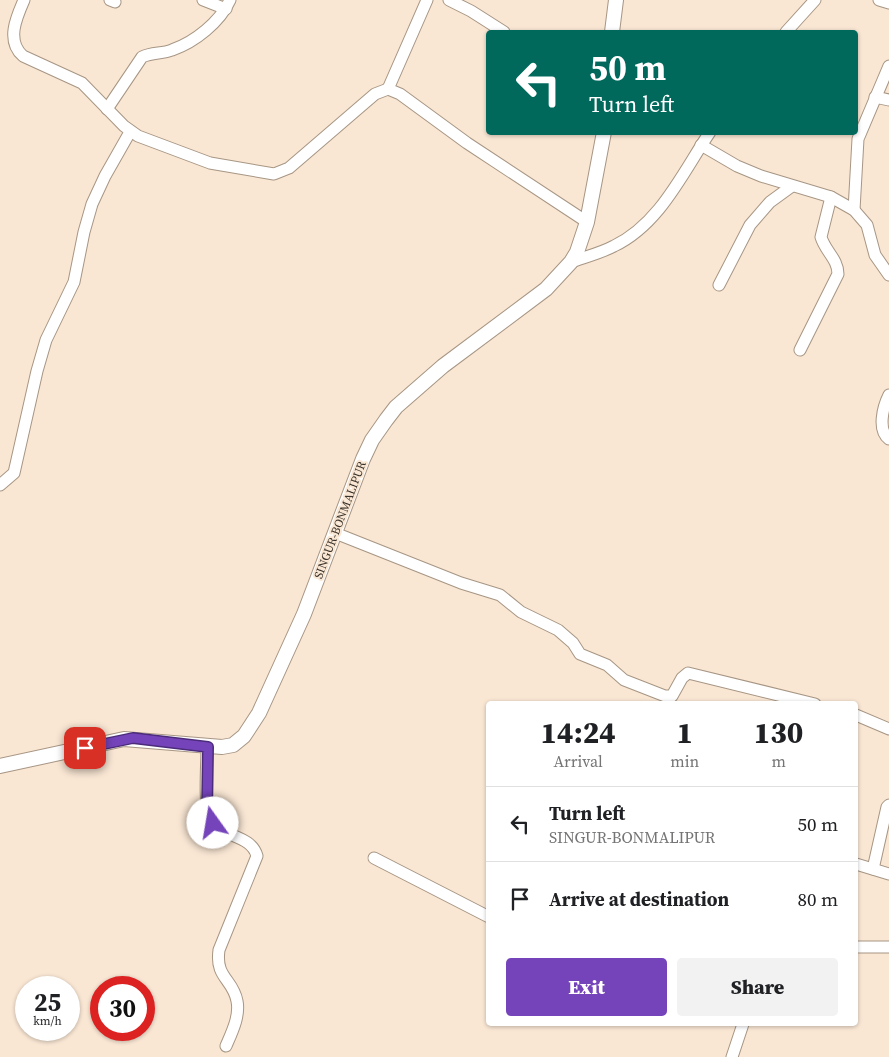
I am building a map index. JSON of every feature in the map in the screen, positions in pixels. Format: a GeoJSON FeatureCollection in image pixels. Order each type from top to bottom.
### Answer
{"type":"FeatureCollection","features":[{"type":"Feature","properties":{"kind":"street"},"geometry":{"type":"LineString","coordinates":[[24,0],[18,14],[13,35],[16,50],[23,56],[82,83],[130,132],[210,163],[274,174],[289,168],[375,94],[388,89],[400,94],[467,143],[587,222]]}},
{"type":"Feature","properties":{"kind":"street"},"geometry":{"type":"LineString","coordinates":[[108,109],[142,58],[148,54],[170,51],[176,48],[211,25],[228,5],[203,0]]}},
{"type":"Feature","properties":{"kind":"street"},"geometry":{"type":"LineString","coordinates":[[388,89],[427,0]]}},
{"type":"Feature","properties":{"kind":"street"},"geometry":{"type":"LineString","coordinates":[[449,0],[501,30]]}},
{"type":"Feature","properties":{"kind":"street"},"geometry":{"type":"LineString","coordinates":[[612,30],[616,0]]}},
{"type":"Feature","properties":{"kind":"street"},"geometry":{"type":"LineString","coordinates":[[788,30],[815,0]]}},
{"type":"Feature","properties":{"kind":"street"},"geometry":{"type":"LineString","coordinates":[[879,0],[889,3]]}},
{"type":"Feature","properties":{"kind":"street"},"geometry":{"type":"LineString","coordinates":[[854,210],[858,139],[889,66]]}},
{"type":"Feature","properties":{"kind":"street"},"geometry":{"type":"LineString","coordinates":[[875,98],[889,100]]}},
{"type":"Feature","properties":{"kind":"street"},"geometry":{"type":"LineString","coordinates":[[0,485],[14,472],[46,340],[74,282],[92,204],[105,176],[130,132]]}},
{"type":"Feature","properties":{"kind":"street","name":"SINGUR-BONMALIPUR"},"geometry":{"type":"LineString","coordinates":[[0,766],[124,739],[208,747],[233,745],[244,736],[259,713],[304,614],[372,440],[396,407],[443,366],[546,289],[571,262],[577,252],[587,222],[603,135]]}},
{"type":"Feature","properties":{"kind":"street"},"geometry":{"type":"LineString","coordinates":[[571,262],[616,246],[648,221],[662,205],[708,135]]}},
{"type":"Feature","properties":{"kind":"street"},"geometry":{"type":"LineString","coordinates":[[701,145],[737,166],[792,186],[831,197],[854,210],[867,225],[875,255],[889,275]]}},
{"type":"Feature","properties":{"kind":"street"},"geometry":{"type":"LineString","coordinates":[[719,285],[750,225],[770,202],[792,186]]}},
{"type":"Feature","properties":{"kind":"street"},"geometry":{"type":"LineString","coordinates":[[800,350],[838,274],[837,263],[822,242],[821,237],[831,197]]}},
{"type":"Feature","properties":{"kind":"street"},"geometry":{"type":"LineString","coordinates":[[889,395],[881,427],[883,434],[889,439]]}},
{"type":"Feature","properties":{"kind":"street"},"geometry":{"type":"LineString","coordinates":[[336,533],[461,583],[500,595],[522,612],[558,630],[573,643],[580,654],[607,665],[624,680],[666,696],[672,696],[682,678],[688,673],[803,701]]}},
{"type":"Feature","properties":{"kind":"street"},"geometry":{"type":"LineString","coordinates":[[858,716],[889,729]]}},
{"type":"Feature","properties":{"kind":"street"},"geometry":{"type":"LineString","coordinates":[[208,747],[209,817],[218,828],[248,843],[255,849],[257,856],[219,950],[218,965],[237,1002],[236,1020],[226,1046]]}},
{"type":"Feature","properties":{"kind":"street"},"geometry":{"type":"LineString","coordinates":[[873,868],[889,805]]}},
{"type":"Feature","properties":{"kind":"street"},"geometry":{"type":"LineString","coordinates":[[374,858],[486,916]]}},
{"type":"Feature","properties":{"kind":"street"},"geometry":{"type":"LineString","coordinates":[[858,864],[889,874]]}},
{"type":"Feature","properties":{"kind":"street"},"geometry":{"type":"LineString","coordinates":[[858,947],[889,947]]}},
{"type":"Feature","properties":{"kind":"street"},"geometry":{"type":"LineString","coordinates":[[732,1057],[742,1026]]}},
{"type":"Feature","properties":{"kind":"route"},"geometry":{"type":"LineString","coordinates":[[85,748],[133,738],[208,747],[207,812],[213,823]]}}]}
